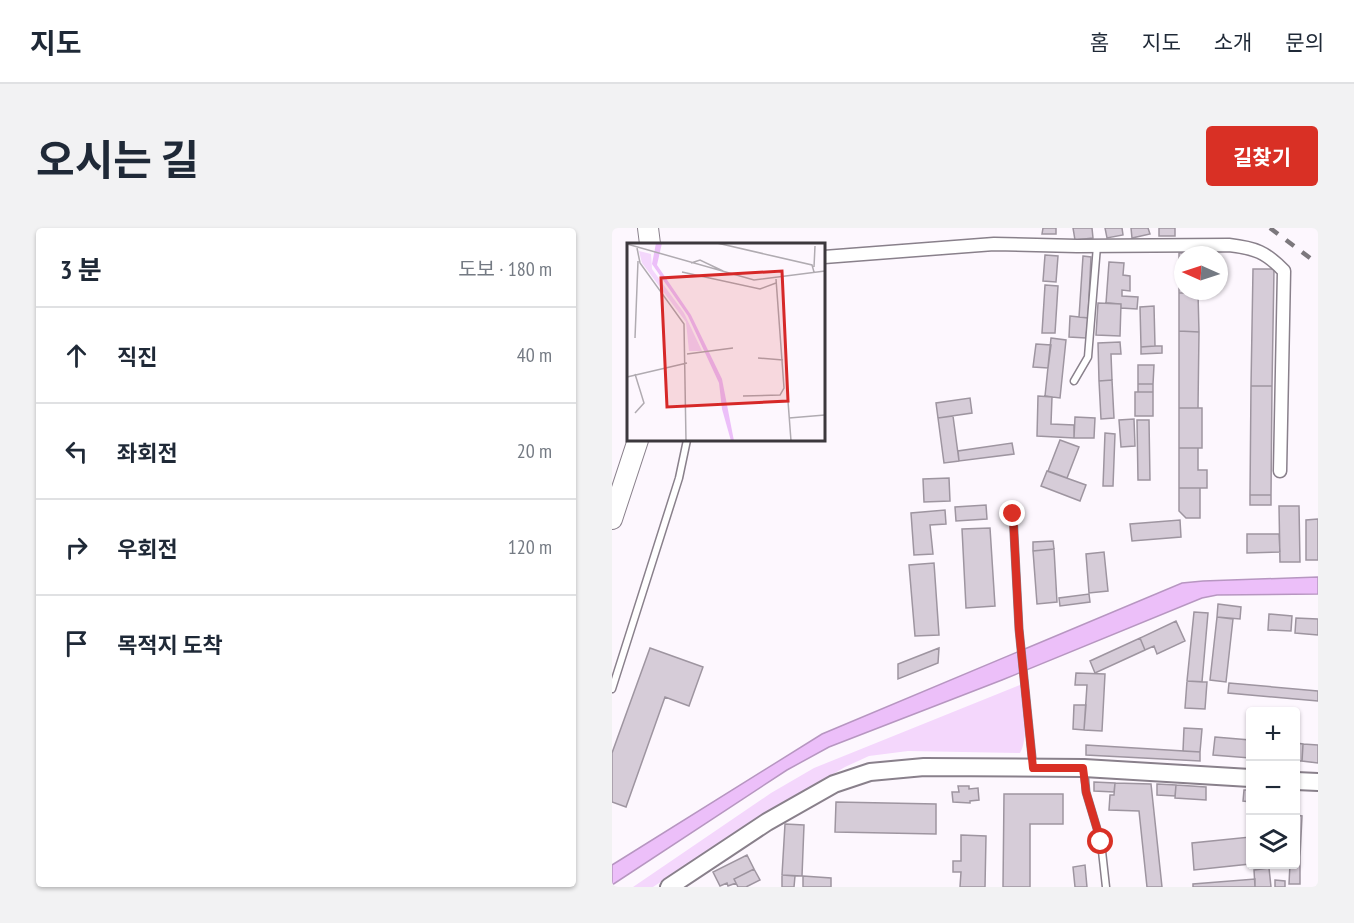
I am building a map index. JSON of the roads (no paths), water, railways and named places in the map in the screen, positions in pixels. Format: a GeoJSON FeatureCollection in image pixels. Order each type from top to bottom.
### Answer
{"type":"FeatureCollection","features":[{"type":"Feature","properties":{"kind":"main road"},"geometry":{"type":"LineString","coordinates":[[648,228],[650,243]]}},
{"type":"Feature","properties":{"kind":"main road"},"geometry":{"type":"LineString","coordinates":[[612,519],[638,441]]}},
{"type":"Feature","properties":{"kind":"street"},"geometry":{"type":"LineString","coordinates":[[825,257],[994,244],[1229,245],[1246,247],[1270,256],[1284,271],[1280,471]]}},
{"type":"Feature","properties":{"kind":"street"},"geometry":{"type":"LineString","coordinates":[[669,887],[767,822],[834,784],[870,772],[924,767],[1083,768],[1246,778]]}},
{"type":"Feature","properties":{"kind":"street"},"geometry":{"type":"LineString","coordinates":[[1300,781],[1318,782]]}},
{"type":"Feature","properties":{"kind":"lane"},"geometry":{"type":"LineString","coordinates":[[1074,381],[1088,357],[1097,246]]}},
{"type":"Feature","properties":{"kind":"lane"},"geometry":{"type":"LineString","coordinates":[[612,689],[679,478],[687,441]]}},
{"type":"Feature","properties":{"kind":"lane"},"geometry":{"type":"LineString","coordinates":[[1013,514],[1021,648],[1033,768]]}},
{"type":"Feature","properties":{"kind":"lane"},"geometry":{"type":"LineString","coordinates":[[1083,768],[1086,792],[1101,842],[1106,887]]}},
{"type":"Feature","properties":{"kind":"railway"},"geometry":{"type":"LineString","coordinates":[[1270,228],[1318,264]]}}]}
